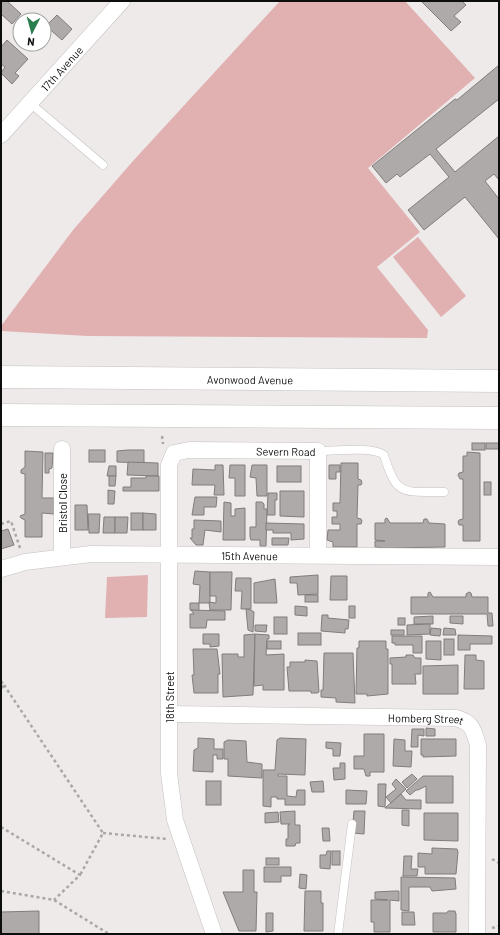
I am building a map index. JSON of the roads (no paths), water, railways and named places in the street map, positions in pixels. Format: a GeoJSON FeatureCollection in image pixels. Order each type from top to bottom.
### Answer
{"type":"FeatureCollection","features":[{"type":"Feature","properties":{"kind":"main road","name":"Avonwood Avenue"},"geometry":{"type":"LineString","coordinates":[[1,377],[499,381]]}},
{"type":"Feature","properties":{"kind":"main road"},"geometry":{"type":"LineString","coordinates":[[1,416],[499,418]]}},
{"type":"Feature","properties":{"kind":"street","name":"17th Avenue"},"geometry":{"type":"LineString","coordinates":[[1,135],[122,1]]}},
{"type":"Feature","properties":{"kind":"street","name":"Bristol Close"},"geometry":{"type":"LineString","coordinates":[[62,449],[62,557]]}},
{"type":"Feature","properties":{"kind":"street","name":"Severn Road"},"geometry":{"type":"LineString","coordinates":[[174,453],[189,450],[318,451],[318,554]]}},
{"type":"Feature","properties":{"kind":"street","name":"18th Street"},"geometry":{"type":"LineString","coordinates":[[174,453],[169,465],[169,773],[172,801],[182,841],[214,934]]}},
{"type":"Feature","properties":{"kind":"street","name":"15th Avenue"},"geometry":{"type":"LineString","coordinates":[[1,570],[25,562],[90,554],[318,554],[499,557]]}},
{"type":"Feature","properties":{"kind":"street","name":"Homberg Street"},"geometry":{"type":"LineString","coordinates":[[169,714],[456,718],[466,721],[472,728],[478,745],[478,934]]}},
{"type":"Feature","properties":{"kind":"lane"},"geometry":{"type":"LineString","coordinates":[[30,103],[103,165]]}},
{"type":"Feature","properties":{"kind":"lane"},"geometry":{"type":"LineString","coordinates":[[318,451],[371,451],[382,453],[392,479],[400,488],[407,491],[444,492]]}},
{"type":"Feature","properties":{"kind":"lane"},"geometry":{"type":"LineString","coordinates":[[338,934],[352,824]]}}]}
